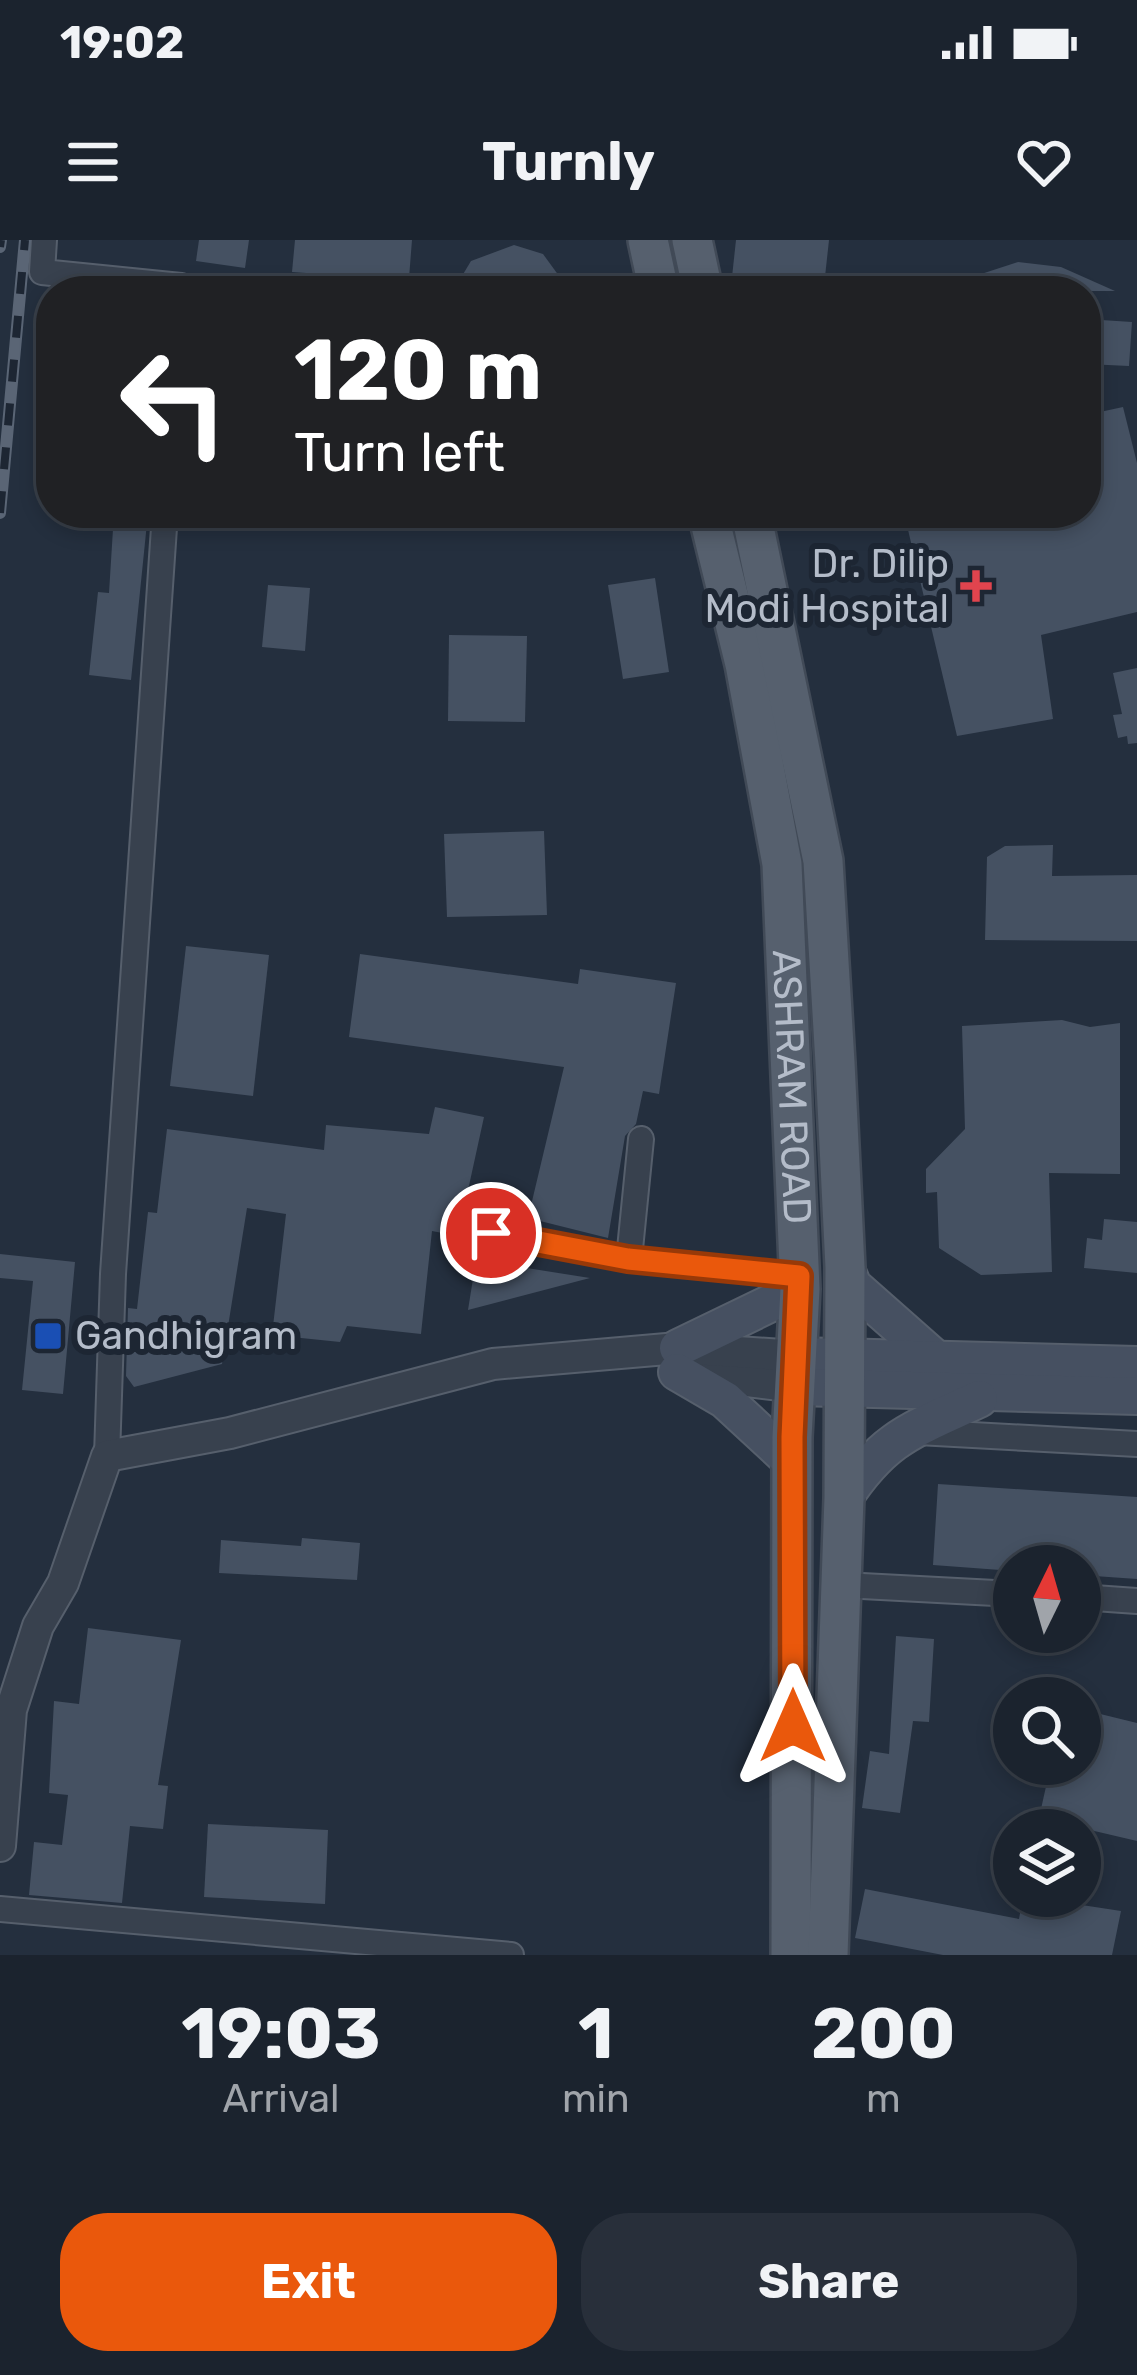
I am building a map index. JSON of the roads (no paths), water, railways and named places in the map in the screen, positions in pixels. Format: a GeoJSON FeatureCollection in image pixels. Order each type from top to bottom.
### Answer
{"type":"FeatureCollection","features":[{"type":"Feature","properties":{"kind":"main road"},"geometry":{"type":"LineString","coordinates":[[648,240],[655,276]]}},
{"type":"Feature","properties":{"kind":"main road"},"geometry":{"type":"LineString","coordinates":[[692,240],[700,276]]}},
{"type":"Feature","properties":{"kind":"main road","name":"ASHRAM ROAD"},"geometry":{"type":"LineString","coordinates":[[713,528],[745,664],[782,864],[800,1283],[792,1462],[791,1955]]}},
{"type":"Feature","properties":{"kind":"main road","name":"ASHRAM ROAD"},"geometry":{"type":"LineString","coordinates":[[754,528],[823,861],[845,1267],[843,1585],[828,1955]]}},
{"type":"Feature","properties":{"kind":"main road"},"geometry":{"type":"LineString","coordinates":[[845,1267],[853,1286],[938,1362]]}},
{"type":"Feature","properties":{"kind":"main road"},"geometry":{"type":"LineString","coordinates":[[792,1462],[725,1400],[667,1358],[800,1283]]}},
{"type":"Feature","properties":{"kind":"main road"},"geometry":{"type":"LineString","coordinates":[[844,1374],[938,1362],[1137,1365]]}},
{"type":"Feature","properties":{"kind":"main road"},"geometry":{"type":"LineString","coordinates":[[797,1372],[844,1374],[987,1395],[1137,1396]]}},
{"type":"Feature","properties":{"kind":"main road"},"geometry":{"type":"LineString","coordinates":[[844,1498],[872,1456],[909,1432],[987,1395]]}},
{"type":"Feature","properties":{"kind":"street"},"geometry":{"type":"LineString","coordinates":[[44,240],[42,272],[82,276]]}},
{"type":"Feature","properties":{"kind":"street"},"geometry":{"type":"LineString","coordinates":[[0,1846],[11,1710],[38,1626],[63,1583],[107,1456],[113,1274],[165,528]]}},
{"type":"Feature","properties":{"kind":"street"},"geometry":{"type":"LineString","coordinates":[[628,1259],[641,1139]]}},
{"type":"Feature","properties":{"kind":"street"},"geometry":{"type":"LineString","coordinates":[[491,1233],[628,1259],[800,1283]]}},
{"type":"Feature","properties":{"kind":"street"},"geometry":{"type":"LineString","coordinates":[[107,1456],[230,1433],[493,1364],[667,1358],[797,1372]]}},
{"type":"Feature","properties":{"kind":"street"},"geometry":{"type":"LineString","coordinates":[[909,1432],[1137,1444]]}},
{"type":"Feature","properties":{"kind":"street"},"geometry":{"type":"LineString","coordinates":[[843,1585],[993,1593]]}},
{"type":"Feature","properties":{"kind":"street"},"geometry":{"type":"LineString","coordinates":[[1101,1599],[1137,1601]]}},
{"type":"Feature","properties":{"kind":"street"},"geometry":{"type":"LineString","coordinates":[[0,1909],[511,1955]]}},
{"type":"Feature","properties":{"kind":"railway"},"geometry":{"type":"LineString","coordinates":[[0,247],[1,240]]}},
{"type":"Feature","properties":{"kind":"railway"},"geometry":{"type":"LineString","coordinates":[[0,513],[25,240]]}},
{"type":"Feature","properties":{"kind":"place","name":"Dr. Dilip Modi Hospital"},"geometry":{"type":"Point","coordinates":[976,586]}},
{"type":"Feature","properties":{"kind":"place","name":"Gandhigram"},"geometry":{"type":"Point","coordinates":[48,1336]}}]}
